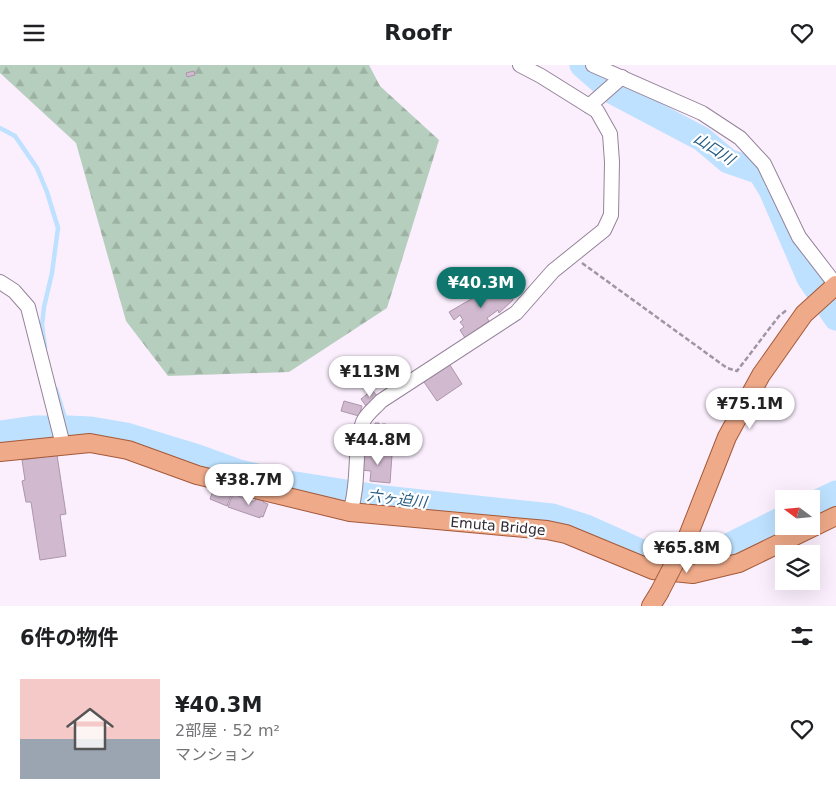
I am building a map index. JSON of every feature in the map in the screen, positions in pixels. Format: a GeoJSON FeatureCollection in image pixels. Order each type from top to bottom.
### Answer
{"type":"FeatureCollection","features":[{"type":"Feature","properties":{"kind":"main road"},"geometry":{"type":"LineString","coordinates":[[655,600],[686,541],[728,437],[761,375],[806,312],[834,286]]}},
{"type":"Feature","properties":{"kind":"main road","name":"Emuta Bridge"},"geometry":{"type":"LineString","coordinates":[[0,452],[63,443],[90,443],[128,450],[197,475],[351,507],[547,530],[566,534],[652,570],[694,575],[739,563],[836,517]]}},
{"type":"Feature","properties":{"kind":"street"},"geometry":{"type":"LineString","coordinates":[[351,507],[356,484],[359,447],[364,420],[382,401],[516,313],[553,271],[604,230],[611,215],[612,162],[610,133],[598,111],[592,104],[520,65]]}},
{"type":"Feature","properties":{"kind":"street"},"geometry":{"type":"LineString","coordinates":[[593,65],[602,71],[702,113],[740,138],[764,164],[799,237],[834,286]]}},
{"type":"Feature","properties":{"kind":"street"},"geometry":{"type":"LineString","coordinates":[[592,104],[621,79]]}},
{"type":"Feature","properties":{"kind":"street"},"geometry":{"type":"LineString","coordinates":[[0,282],[14,291],[28,307],[63,443]]}},
{"type":"Feature","properties":{"kind":"path"},"geometry":{"type":"LineString","coordinates":[[571,255],[727,368],[738,371],[784,312],[798,306],[806,312]]}},
{"type":"Feature","properties":{"kind":"green space"},"geometry":{"type":"Polygon","coordinates":[[[0,65],[369,65],[380,86],[439,140],[387,308],[289,372],[168,376],[126,321],[76,143],[0,73],[0,65]]]}},
{"type":"Feature","properties":{"kind":"building"},"geometry":{"type":"Polygon","coordinates":[[[194,71],[195,75],[187,77],[186,73],[194,71]]]}},
{"type":"Feature","properties":{"kind":"building"},"geometry":{"type":"Polygon","coordinates":[[[502,283],[513,300],[499,313],[498,310],[487,318],[489,321],[465,338],[460,330],[464,327],[460,322],[463,320],[460,315],[454,320],[449,312],[473,298],[482,296],[502,283]]]}},
{"type":"Feature","properties":{"kind":"building"},"geometry":{"type":"Polygon","coordinates":[[[448,362],[462,384],[437,401],[424,382],[417,386],[415,382],[448,362]]]}},
{"type":"Feature","properties":{"kind":"building"},"geometry":{"type":"Polygon","coordinates":[[[372,390],[379,398],[366,406],[361,399],[372,390]]]}},
{"type":"Feature","properties":{"kind":"building"},"geometry":{"type":"Polygon","coordinates":[[[344,401],[362,406],[359,416],[341,411],[344,401]]]}},
{"type":"Feature","properties":{"kind":"building"},"geometry":{"type":"Polygon","coordinates":[[[375,423],[379,423],[380,431],[375,431],[375,423]]]}},
{"type":"Feature","properties":{"kind":"building"},"geometry":{"type":"Polygon","coordinates":[[[382,424],[386,424],[385,433],[381,432],[382,424]]]}},
{"type":"Feature","properties":{"kind":"building"},"geometry":{"type":"Polygon","coordinates":[[[362,452],[392,455],[390,483],[370,481],[371,471],[361,470],[362,452]]]}},
{"type":"Feature","properties":{"kind":"building"},"geometry":{"type":"Polygon","coordinates":[[[57,455],[66,514],[60,515],[66,556],[40,560],[31,502],[26,502],[22,481],[25,480],[22,460],[57,455]]]}},
{"type":"Feature","properties":{"kind":"building"},"geometry":{"type":"Polygon","coordinates":[[[214,488],[231,495],[227,506],[210,499],[214,488]]]}},
{"type":"Feature","properties":{"kind":"building"},"geometry":{"type":"Polygon","coordinates":[[[233,494],[252,501],[255,501],[256,497],[264,500],[263,502],[268,504],[263,517],[260,516],[260,518],[228,507],[233,494]]]}},
{"type":"Feature","properties":{"kind":"waterway","name":"山口川"},"geometry":{"type":"LineString","coordinates":[[582,65],[613,92],[702,139],[728,161],[760,172],[771,190],[809,278],[836,318]]}},
{"type":"Feature","properties":{"kind":"waterway"},"geometry":{"type":"LineString","coordinates":[[0,128],[15,136],[37,168],[47,192],[58,228],[42,325],[45,347]]}},
{"type":"Feature","properties":{"kind":"waterway"},"geometry":{"type":"LineString","coordinates":[[56,389],[68,428]]}},
{"type":"Feature","properties":{"kind":"waterway","name":"六ヶ迫川"},"geometry":{"type":"LineString","coordinates":[[0,433],[36,428],[91,429],[126,435],[239,472],[283,482],[384,498],[552,516],[586,527],[655,558],[690,562],[704,558],[775,522]]}},
{"type":"Feature","properties":{"kind":"waterway","name":"六ヶ迫川"},"geometry":{"type":"LineString","coordinates":[[820,501],[836,493]]}}]}
